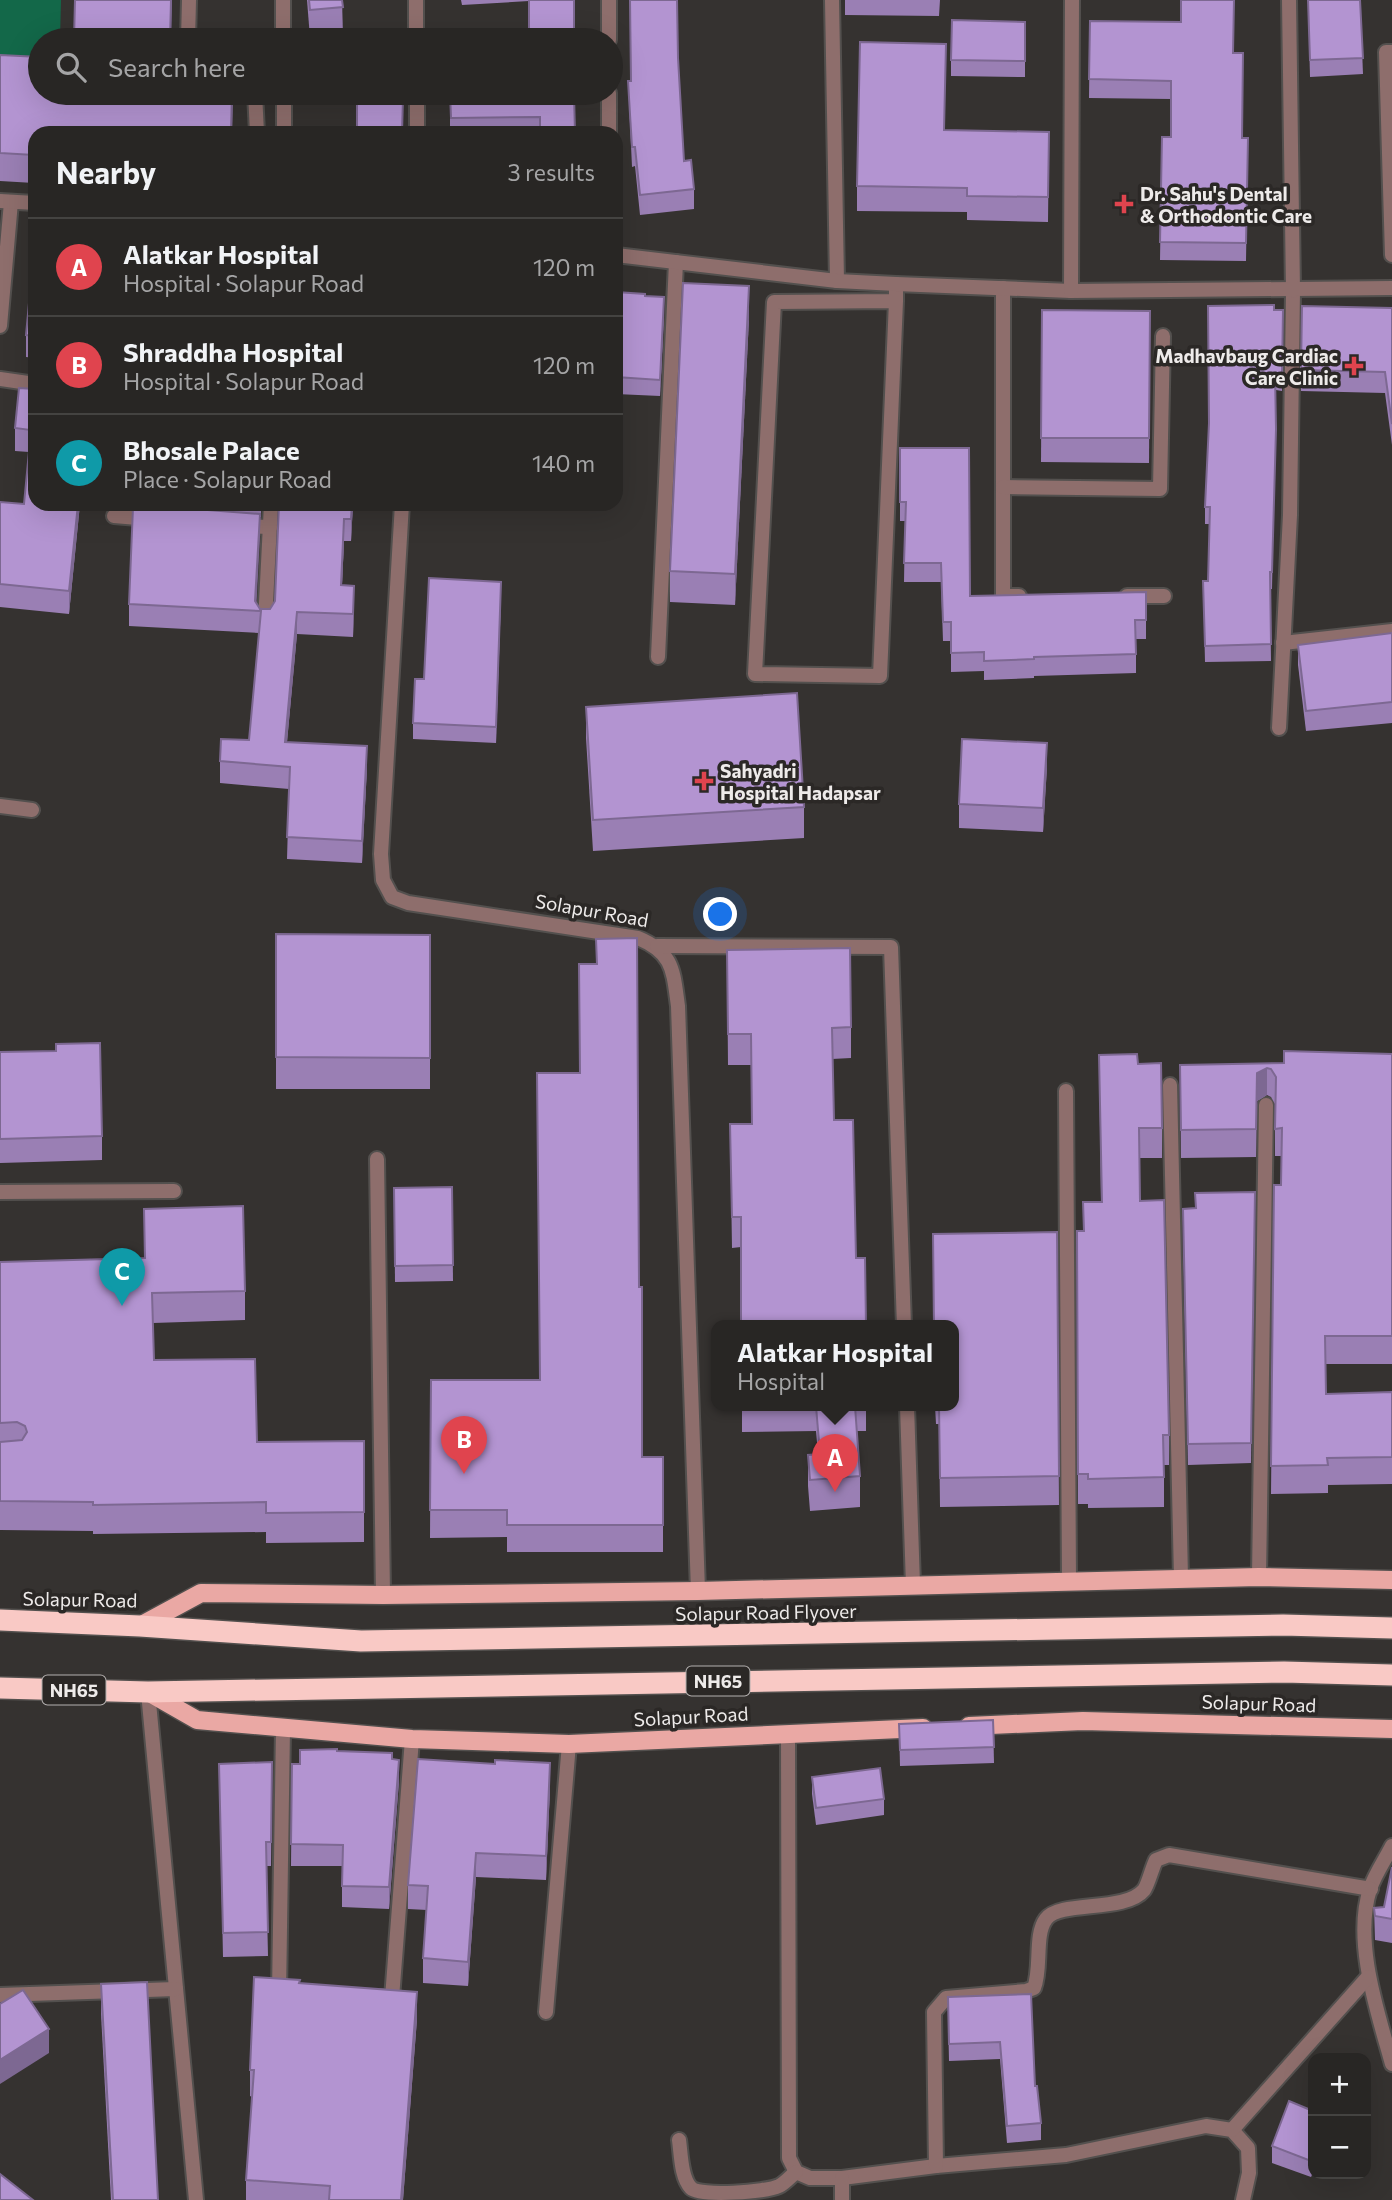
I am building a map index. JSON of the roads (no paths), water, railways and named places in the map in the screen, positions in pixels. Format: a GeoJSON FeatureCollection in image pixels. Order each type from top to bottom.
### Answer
{"type":"FeatureCollection","features":[{"type":"Feature","properties":{"kind":"highway","name":"Solapur Road"},"geometry":{"type":"LineString","coordinates":[[0,1620],[141,1626]]}},
{"type":"Feature","properties":{"kind":"highway","name":"Solapur Road Flyover"},"geometry":{"type":"LineString","coordinates":[[141,1626],[361,1641],[1283,1625],[1392,1628]]}},
{"type":"Feature","properties":{"kind":"highway","name":"NH65"},"geometry":{"type":"LineString","coordinates":[[148,1692],[1283,1672],[1392,1675]]}},
{"type":"Feature","properties":{"kind":"highway","name":"Solapur Road"},"geometry":{"type":"LineString","coordinates":[[0,1688],[148,1692]]}},
{"type":"Feature","properties":{"kind":"main road","name":"Solapur Road"},"geometry":{"type":"LineString","coordinates":[[141,1626],[201,1593],[383,1595],[698,1591],[1259,1577],[1392,1580]]}},
{"type":"Feature","properties":{"kind":"main road","name":"Solapur Road"},"geometry":{"type":"LineString","coordinates":[[148,1692],[197,1720],[412,1739],[569,1744],[1083,1721],[1392,1729]]}},
{"type":"Feature","properties":{"kind":"street"},"geometry":{"type":"LineString","coordinates":[[188,28],[189,0]]}},
{"type":"Feature","properties":{"kind":"street"},"geometry":{"type":"LineString","coordinates":[[283,0],[284,28]]}},
{"type":"Feature","properties":{"kind":"street"},"geometry":{"type":"LineString","coordinates":[[416,0],[416,28]]}},
{"type":"Feature","properties":{"kind":"street"},"geometry":{"type":"LineString","coordinates":[[609,0],[609,28]]}},
{"type":"Feature","properties":{"kind":"street"},"geometry":{"type":"LineString","coordinates":[[832,0],[837,281]]}},
{"type":"Feature","properties":{"kind":"street"},"geometry":{"type":"LineString","coordinates":[[1071,290],[1072,0]]}},
{"type":"Feature","properties":{"kind":"street"},"geometry":{"type":"LineString","coordinates":[[1279,728],[1290,515],[1293,290],[1289,0]]}},
{"type":"Feature","properties":{"kind":"street"},"geometry":{"type":"LineString","coordinates":[[1392,52],[1386,52],[1392,255]]}},
{"type":"Feature","properties":{"kind":"street"},"geometry":{"type":"LineString","coordinates":[[256,105],[257,126]]}},
{"type":"Feature","properties":{"kind":"street"},"geometry":{"type":"LineString","coordinates":[[284,105],[284,126]]}},
{"type":"Feature","properties":{"kind":"street"},"geometry":{"type":"LineString","coordinates":[[417,105],[417,126]]}},
{"type":"Feature","properties":{"kind":"street"},"geometry":{"type":"LineString","coordinates":[[609,105],[609,126]]}},
{"type":"Feature","properties":{"kind":"street"},"geometry":{"type":"LineString","coordinates":[[0,326],[6,201],[28,203]]}},
{"type":"Feature","properties":{"kind":"street"},"geometry":{"type":"LineString","coordinates":[[623,256],[837,281],[896,284],[1071,290],[1392,288]]}},
{"type":"Feature","properties":{"kind":"street"},"geometry":{"type":"LineString","coordinates":[[658,657],[677,262]]}},
{"type":"Feature","properties":{"kind":"street"},"geometry":{"type":"LineString","coordinates":[[895,301],[774,302],[755,674],[880,676],[896,284]]}},
{"type":"Feature","properties":{"kind":"street"},"geometry":{"type":"LineString","coordinates":[[1003,288],[1003,596],[1030,596]]}},
{"type":"Feature","properties":{"kind":"street"},"geometry":{"type":"LineString","coordinates":[[1003,486],[1160,489],[1163,336]]}},
{"type":"Feature","properties":{"kind":"street"},"geometry":{"type":"LineString","coordinates":[[0,379],[28,383]]}},
{"type":"Feature","properties":{"kind":"street"},"geometry":{"type":"LineString","coordinates":[[265,622],[271,511]]}},
{"type":"Feature","properties":{"kind":"street","name":"Solapur Road"},"geometry":{"type":"LineString","coordinates":[[402,511],[381,855],[383,880],[392,897],[408,903],[638,938],[657,946],[673,969],[678,1006],[698,1591]]}},
{"type":"Feature","properties":{"kind":"street"},"geometry":{"type":"LineString","coordinates":[[114,516],[166,520]]}},
{"type":"Feature","properties":{"kind":"street"},"geometry":{"type":"LineString","coordinates":[[231,525],[270,527]]}},
{"type":"Feature","properties":{"kind":"street"},"geometry":{"type":"LineString","coordinates":[[1110,596],[1164,596]]}},
{"type":"Feature","properties":{"kind":"street"},"geometry":{"type":"LineString","coordinates":[[1283,643],[1392,631]]}},
{"type":"Feature","properties":{"kind":"street"},"geometry":{"type":"LineString","coordinates":[[0,806],[32,810]]}},
{"type":"Feature","properties":{"kind":"street"},"geometry":{"type":"LineString","coordinates":[[657,946],[891,947],[904,1320]]}},
{"type":"Feature","properties":{"kind":"street"},"geometry":{"type":"LineString","coordinates":[[1170,1085],[1181,1578]]}},
{"type":"Feature","properties":{"kind":"street"},"geometry":{"type":"LineString","coordinates":[[1066,1091],[1069,1581]]}},
{"type":"Feature","properties":{"kind":"street"},"geometry":{"type":"LineString","coordinates":[[1259,1577],[1266,1105]]}},
{"type":"Feature","properties":{"kind":"street"},"geometry":{"type":"LineString","coordinates":[[377,1159],[383,1595]]}},
{"type":"Feature","properties":{"kind":"street"},"geometry":{"type":"LineString","coordinates":[[0,1192],[174,1191]]}},
{"type":"Feature","properties":{"kind":"street"},"geometry":{"type":"LineString","coordinates":[[907,1411],[913,1585]]}},
{"type":"Feature","properties":{"kind":"street"},"geometry":{"type":"LineString","coordinates":[[148,1692],[196,2200]]}},
{"type":"Feature","properties":{"kind":"street"},"geometry":{"type":"LineString","coordinates":[[283,1728],[279,1994],[292,1994]]}},
{"type":"Feature","properties":{"kind":"street"},"geometry":{"type":"LineString","coordinates":[[788,1734],[789,2158],[796,2172],[810,2178],[842,2178],[936,2166],[1066,2155],[1206,2126],[1232,2130],[1248,2148],[1249,2173],[1243,2200]]}},
{"type":"Feature","properties":{"kind":"street"},"geometry":{"type":"LineString","coordinates":[[367,1997],[392,1998],[412,1739]]}},
{"type":"Feature","properties":{"kind":"street"},"geometry":{"type":"LineString","coordinates":[[546,2012],[569,1744]]}},
{"type":"Feature","properties":{"kind":"street"},"geometry":{"type":"LineString","coordinates":[[1392,1846],[1371,1889],[1366,1933],[1368,1977],[1392,2064]]}},
{"type":"Feature","properties":{"kind":"street"},"geometry":{"type":"LineString","coordinates":[[936,2166],[934,2012],[946,1998],[1034,1988],[1039,1976],[1041,1926],[1048,1916],[1129,1900],[1144,1890],[1156,1860],[1169,1855],[1371,1889]]}},
{"type":"Feature","properties":{"kind":"street"},"geometry":{"type":"LineString","coordinates":[[1232,2130],[1368,1977]]}},
{"type":"Feature","properties":{"kind":"street"},"geometry":{"type":"LineString","coordinates":[[0,1995],[176,1989]]}},
{"type":"Feature","properties":{"kind":"street"},"geometry":{"type":"LineString","coordinates":[[679,2140],[687,2183],[694,2192],[705,2194],[771,2188],[796,2172]]}},
{"type":"Feature","properties":{"kind":"street"},"geometry":{"type":"LineString","coordinates":[[842,2178],[842,2200]]}},
{"type":"Feature","properties":{"kind":"place","name":"Dr. Sahu's Dental & Orthodontic Care"},"geometry":{"type":"Point","coordinates":[1124,204]}},
{"type":"Feature","properties":{"kind":"place","name":"Madhavbaug Cardiac Care Clinic"},"geometry":{"type":"Point","coordinates":[1354,366]}},
{"type":"Feature","properties":{"kind":"place","name":"Sahyadri Hospital Hadapsar"},"geometry":{"type":"Point","coordinates":[704,781]}},
{"type":"Feature","properties":{"kind":"place","name":"Bhosale Palace"},"geometry":{"type":"Point","coordinates":[122,1306]}},
{"type":"Feature","properties":{"kind":"place","name":"Shraddha Hospital"},"geometry":{"type":"Point","coordinates":[464,1474]}},
{"type":"Feature","properties":{"kind":"place","name":"Alatkar Hospital"},"geometry":{"type":"Point","coordinates":[835,1492]}}]}
